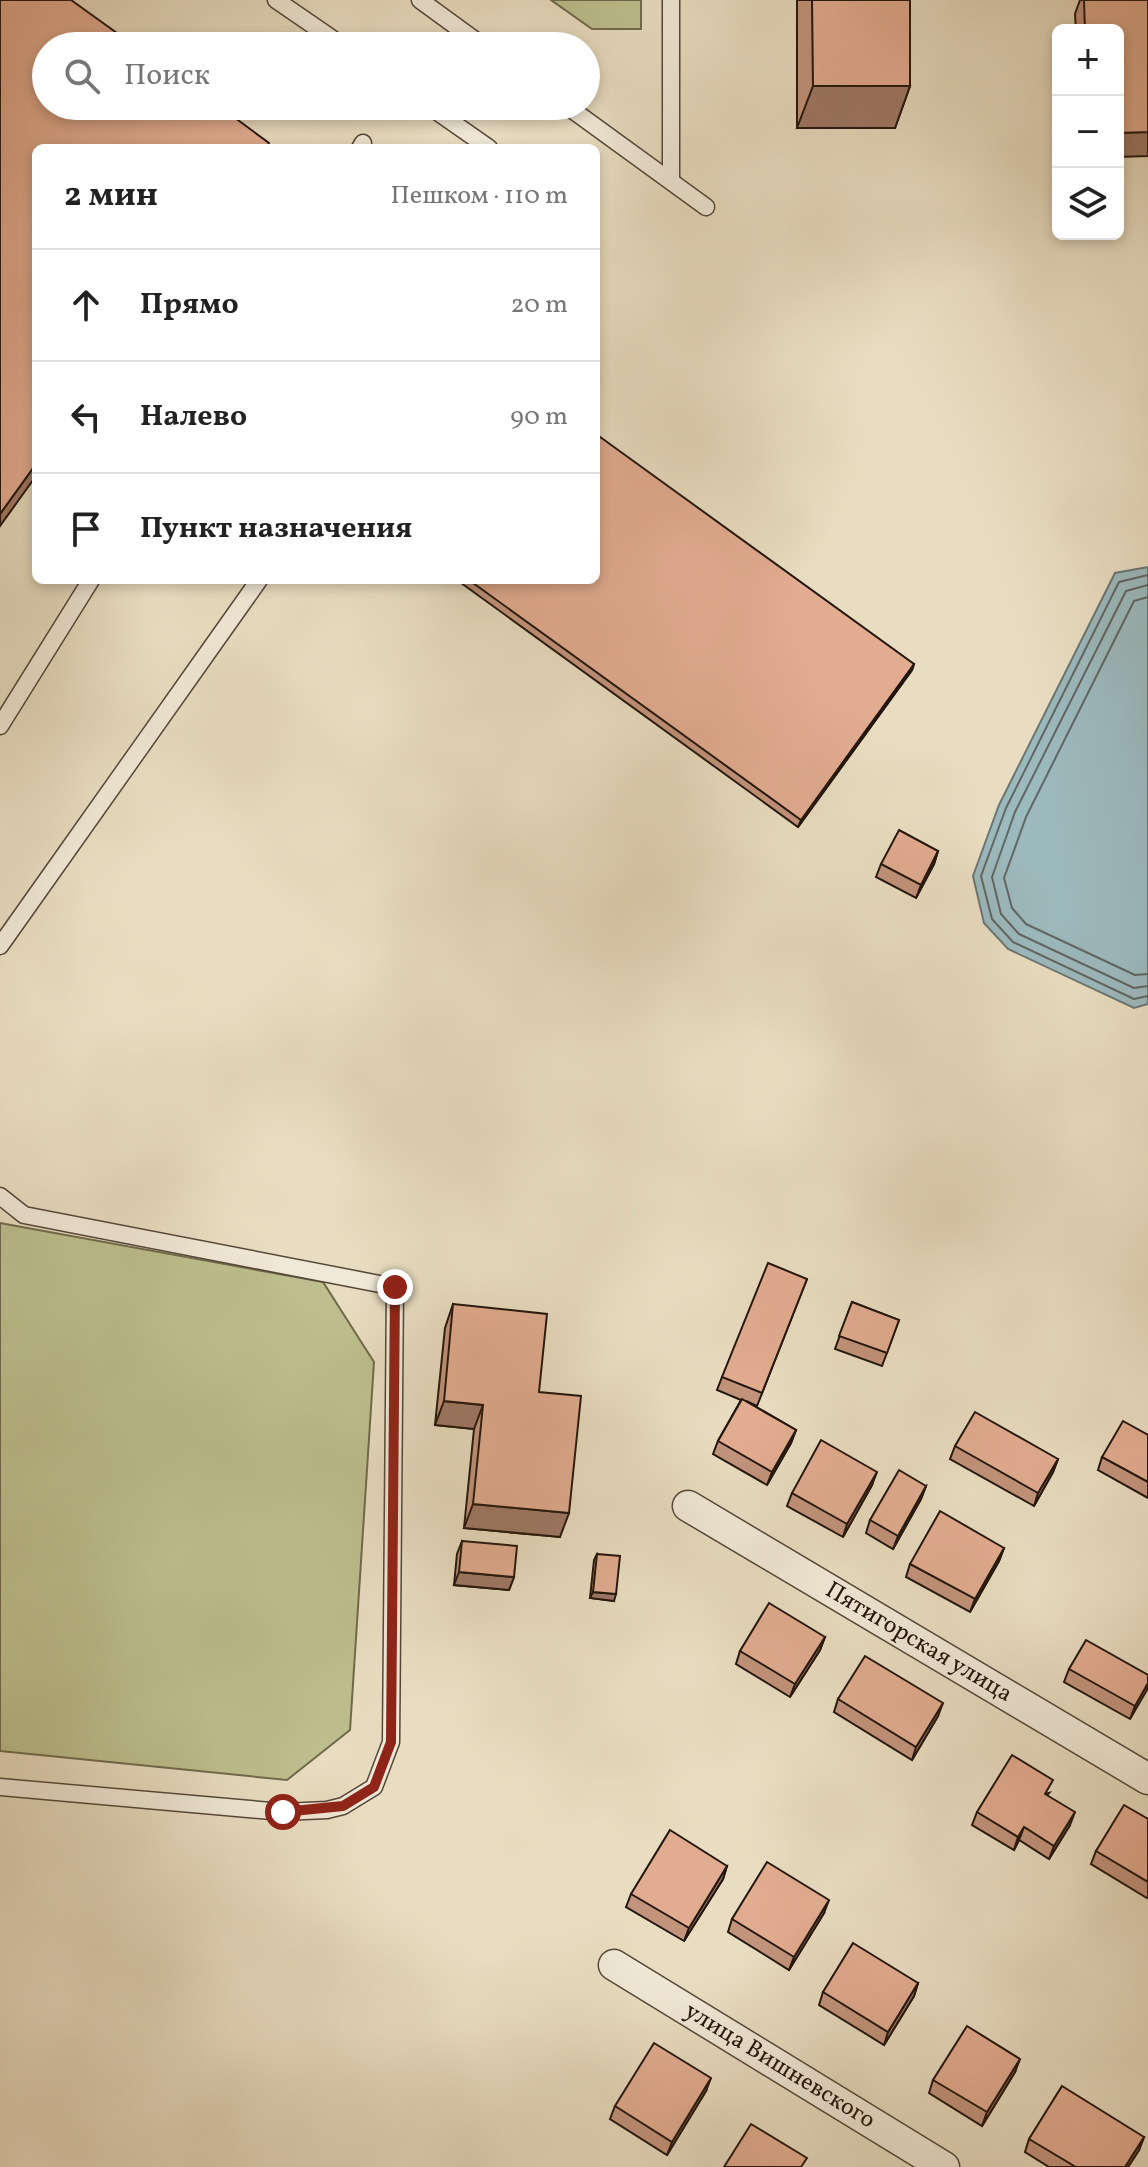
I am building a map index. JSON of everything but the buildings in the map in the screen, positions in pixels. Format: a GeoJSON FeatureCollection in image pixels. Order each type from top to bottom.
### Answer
{"type":"FeatureCollection","features":[{"type":"Feature","properties":{"kind":"street","name":"Пятигорская улица"},"geometry":{"type":"LineString","coordinates":[[688,1506],[1148,1779]]}},
{"type":"Feature","properties":{"kind":"street","name":"улица Вишневского"},"geometry":{"type":"LineString","coordinates":[[614,1965],[944,2167]]}},
{"type":"Feature","properties":{"kind":"lane"},"geometry":{"type":"LineString","coordinates":[[276,0],[323,32]]}},
{"type":"Feature","properties":{"kind":"lane"},"geometry":{"type":"LineString","coordinates":[[420,0],[464,32]]}},
{"type":"Feature","properties":{"kind":"lane"},"geometry":{"type":"LineString","coordinates":[[671,0],[671,181]]}},
{"type":"Feature","properties":{"kind":"lane"},"geometry":{"type":"LineString","coordinates":[[449,120],[483,144]]}},
{"type":"Feature","properties":{"kind":"lane"},"geometry":{"type":"LineString","coordinates":[[586,120],[706,207]]}},
{"type":"Feature","properties":{"kind":"lane"},"geometry":{"type":"LineString","coordinates":[[0,726],[89,584]]}},
{"type":"Feature","properties":{"kind":"lane"},"geometry":{"type":"LineString","coordinates":[[0,946],[256,584]]}},
{"type":"Feature","properties":{"kind":"lane"},"geometry":{"type":"LineString","coordinates":[[0,1196],[24,1215],[395,1287],[391,1742],[374,1787],[343,1806],[283,1812],[0,1787]]}},
{"type":"Feature","properties":{"kind":"green space"},"geometry":{"type":"Polygon","coordinates":[[[551,0],[641,0],[641,29],[592,29],[551,0]]]}},
{"type":"Feature","properties":{"kind":"green space"},"geometry":{"type":"Polygon","coordinates":[[[0,1223],[323,1282],[374,1362],[350,1730],[287,1780],[0,1751],[0,1223]]]}},
{"type":"Feature","properties":{"kind":"water"},"geometry":{"type":"Polygon","coordinates":[[[1148,567],[1148,1004],[1134,1008],[1008,949],[984,923],[973,876],[999,805],[1115,573],[1148,567]]]}},
{"type":"Feature","properties":{"kind":"route"},"geometry":{"type":"LineString","coordinates":[[283,1812],[343,1806],[374,1787],[391,1742],[395,1287]]}}]}
